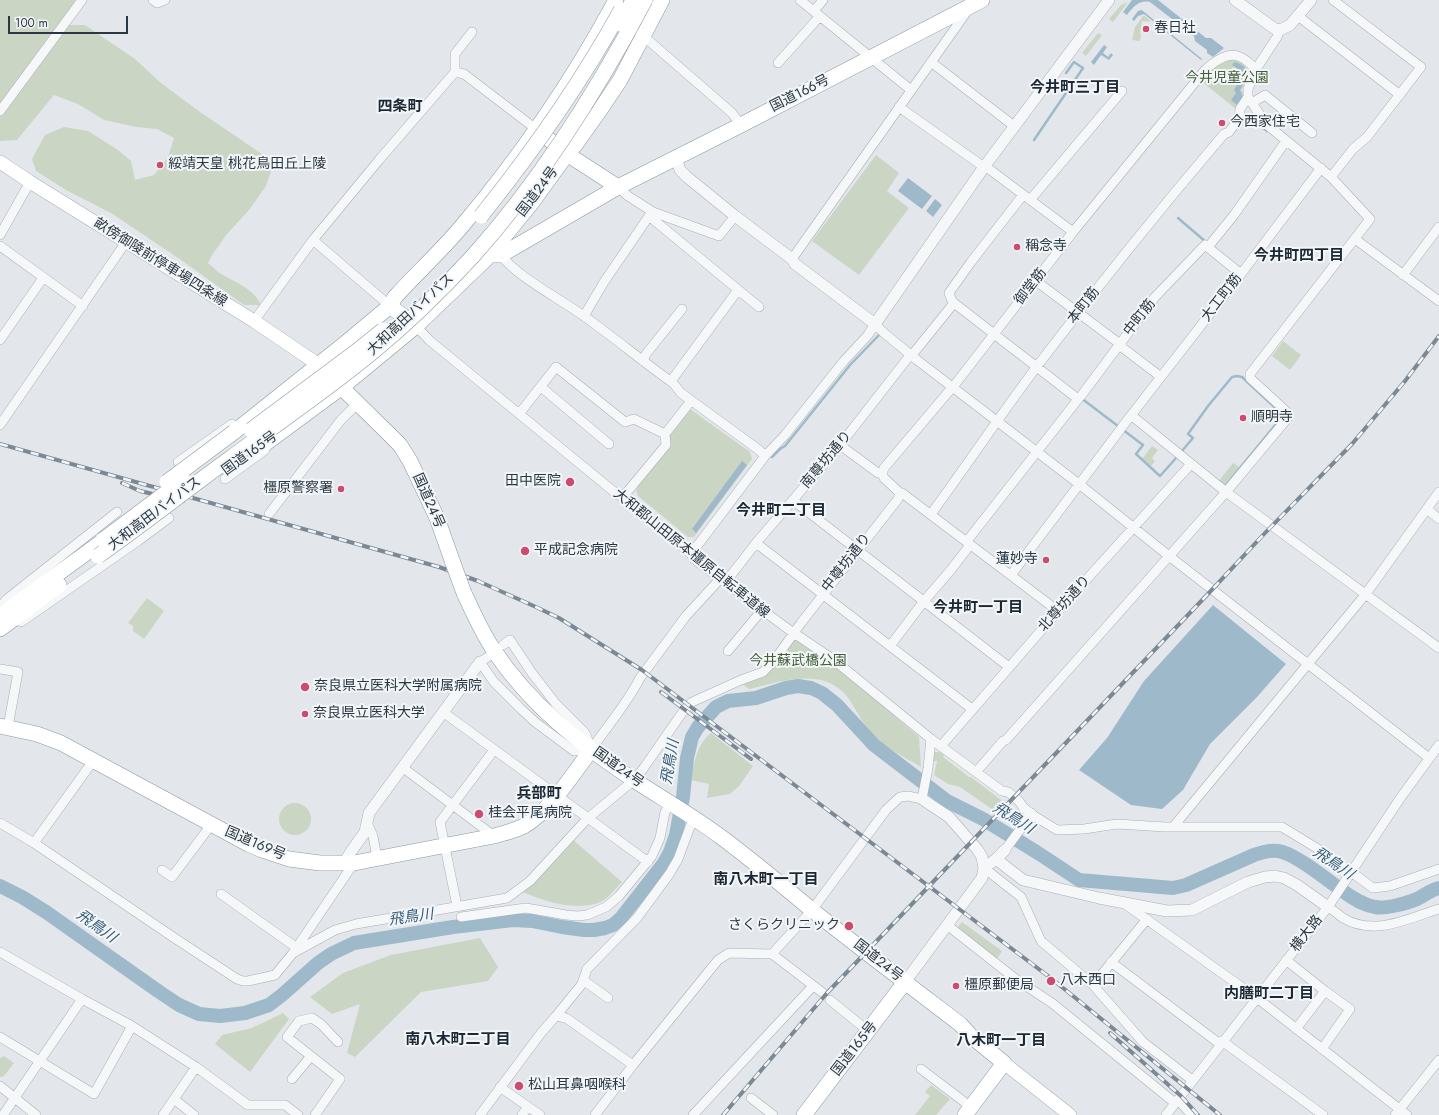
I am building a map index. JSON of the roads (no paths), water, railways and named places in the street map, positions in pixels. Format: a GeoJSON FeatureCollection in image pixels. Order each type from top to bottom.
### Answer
{"type":"FeatureCollection","features":[{"type":"Feature","properties":{"kind":"highway"},"geometry":{"type":"LineString","coordinates":[[390,306],[429,274],[456,246],[529,154],[578,84],[626,0]]}},
{"type":"Feature","properties":{"kind":"highway","name":"大和高田バイパス"},"geometry":{"type":"LineString","coordinates":[[96,549],[142,525],[332,376],[357,351],[420,297],[465,251],[520,184],[552,138],[603,57],[633,0]]}},
{"type":"Feature","properties":{"kind":"highway","name":"大和高田バイパス"},"geometry":{"type":"LineString","coordinates":[[332,376],[369,355],[412,317],[471,258],[497,229],[527,190],[576,120],[623,42],[645,0]]}},
{"type":"Feature","properties":{"kind":"highway"},"geometry":{"type":"LineString","coordinates":[[639,38],[655,0]]}},
{"type":"Feature","properties":{"kind":"highway"},"geometry":{"type":"LineString","coordinates":[[639,38],[662,0]]}},
{"type":"Feature","properties":{"kind":"highway","name":"国道166号"},"geometry":{"type":"LineString","coordinates":[[485,260],[490,255],[501,255],[618,187],[976,3]]}},
{"type":"Feature","properties":{"kind":"highway"},"geometry":{"type":"LineString","coordinates":[[332,376],[390,306],[395,296],[461,227],[494,187],[562,93],[613,5]]}},
{"type":"Feature","properties":{"kind":"highway","name":"国道24号"},"geometry":{"type":"LineString","coordinates":[[639,38],[567,154],[530,205],[485,260],[416,326],[332,376],[400,445],[410,461],[437,518],[464,593],[476,620],[492,649],[527,693],[560,726],[591,750],[634,780],[691,816],[754,862],[812,910],[960,1024],[971,1036],[1004,1063]]}},
{"type":"Feature","properties":{"kind":"highway"},"geometry":{"type":"LineString","coordinates":[[536,130],[567,154],[618,187]]}},
{"type":"Feature","properties":{"kind":"highway"},"geometry":{"type":"LineString","coordinates":[[390,306],[416,326]]}},
{"type":"Feature","properties":{"kind":"highway","name":"国道165号"},"geometry":{"type":"LineString","coordinates":[[0,616],[96,549],[135,538],[318,405],[332,376]]}},
{"type":"Feature","properties":{"kind":"highway","name":"国道165号"},"geometry":{"type":"LineString","coordinates":[[0,631],[96,549],[145,498],[234,432],[332,376]]}},
{"type":"Feature","properties":{"kind":"highway","name":"国道169号"},"geometry":{"type":"LineString","coordinates":[[4,727],[51,739],[75,750],[211,825],[262,850],[289,859],[320,863],[349,863],[445,846],[494,836],[525,825],[543,810],[556,796],[591,750]]}},
{"type":"Feature","properties":{"kind":"highway","name":"国道165号"},"geometry":{"type":"LineString","coordinates":[[804,1115],[906,982]]}},
{"type":"Feature","properties":{"kind":"highway"},"geometry":{"type":"LineString","coordinates":[[968,1111],[1004,1063]]}},
{"type":"Feature","properties":{"kind":"main road","name":"畝傍御陵前停車場四条線"},"geometry":{"type":"LineString","coordinates":[[0,162],[254,321],[332,376]]}},
{"type":"Feature","properties":{"kind":"main road"},"geometry":{"type":"LineString","coordinates":[[1004,1063],[1070,1115]]}},
{"type":"Feature","properties":{"kind":"street"},"geometry":{"type":"LineString","coordinates":[[0,111],[82,0]]}},
{"type":"Feature","properties":{"kind":"street"},"geometry":{"type":"LineString","coordinates":[[153,0],[157,3],[165,0]]}},
{"type":"Feature","properties":{"kind":"street"},"geometry":{"type":"LineString","coordinates":[[800,0],[911,90]]}},
{"type":"Feature","properties":{"kind":"street"},"geometry":{"type":"LineString","coordinates":[[778,63],[817,13],[823,0]]}},
{"type":"Feature","properties":{"kind":"street"},"geometry":{"type":"LineString","coordinates":[[691,554],[765,456],[785,435],[843,362],[868,335],[984,166],[1109,0]]}},
{"type":"Feature","properties":{"kind":"street"},"geometry":{"type":"LineString","coordinates":[[1235,0],[1275,29],[1280,30],[1290,24],[1311,0]]}},
{"type":"Feature","properties":{"kind":"street"},"geometry":{"type":"LineString","coordinates":[[1330,177],[1353,149],[1366,137],[1421,67],[1333,0]]}},
{"type":"Feature","properties":{"kind":"street"},"geometry":{"type":"LineString","coordinates":[[792,259],[898,107],[976,3]]}},
{"type":"Feature","properties":{"kind":"street"},"geometry":{"type":"LineString","coordinates":[[613,5],[639,38],[732,113],[741,125]]}},
{"type":"Feature","properties":{"kind":"street"},"geometry":{"type":"LineString","coordinates":[[1298,16],[1400,94]]}},
{"type":"Feature","properties":{"kind":"street","name":"本町筋"},"geometry":{"type":"LineString","coordinates":[[931,514],[1037,366],[1078,312],[1163,206],[1224,134],[1229,132],[1240,118],[1240,109],[1247,101],[1248,89],[1256,69],[1280,30]]}},
{"type":"Feature","properties":{"kind":"street"},"geometry":{"type":"LineString","coordinates":[[254,321],[313,240],[379,160],[455,72],[455,54],[472,32]]}},
{"type":"Feature","properties":{"kind":"street","name":"御堂筋"},"geometry":{"type":"LineString","coordinates":[[882,474],[884,468],[953,388],[1073,232],[1205,70],[1220,58],[1233,55],[1240,57],[1256,69]]}},
{"type":"Feature","properties":{"kind":"street"},"geometry":{"type":"LineString","coordinates":[[932,62],[1014,126]]}},
{"type":"Feature","properties":{"kind":"street"},"geometry":{"type":"LineString","coordinates":[[455,72],[464,74],[536,130]]}},
{"type":"Feature","properties":{"kind":"street"},"geometry":{"type":"LineString","coordinates":[[1080,397],[954,303],[949,293],[971,262],[1026,197],[1122,91]]}},
{"type":"Feature","properties":{"kind":"street"},"geometry":{"type":"LineString","coordinates":[[976,772],[1226,492],[1288,417],[1287,412],[1250,378],[1250,374],[1370,219],[1321,168],[1286,142],[1266,124],[1247,101],[1265,96],[1312,133]]}},
{"type":"Feature","properties":{"kind":"street"},"geometry":{"type":"LineString","coordinates":[[898,107],[984,166],[1073,232]]}},
{"type":"Feature","properties":{"kind":"street","name":"中町筋"},"geometry":{"type":"LineString","coordinates":[[890,646],[950,570],[1155,297],[1207,246],[1234,215],[1286,142]]}},
{"type":"Feature","properties":{"kind":"street"},"geometry":{"type":"LineString","coordinates":[[676,157],[680,170],[687,177],[792,259],[795,264],[875,324],[884,333],[953,388],[1038,452],[1308,665],[1429,758]]}},
{"type":"Feature","properties":{"kind":"street","name":"大工町筋"},"geometry":{"type":"LineString","coordinates":[[1011,575],[1121,428],[1241,274],[1321,168]]}},
{"type":"Feature","properties":{"kind":"street"},"geometry":{"type":"LineString","coordinates":[[0,235],[30,182]]}},
{"type":"Feature","properties":{"kind":"street"},"geometry":{"type":"LineString","coordinates":[[618,187],[759,307]]}},
{"type":"Feature","properties":{"kind":"street"},"geometry":{"type":"LineString","coordinates":[[651,214],[720,236],[735,216]]}},
{"type":"Feature","properties":{"kind":"street"},"geometry":{"type":"LineString","coordinates":[[584,316],[604,282],[651,214]]}},
{"type":"Feature","properties":{"kind":"street"},"geometry":{"type":"LineString","coordinates":[[1403,275],[1439,227]]}},
{"type":"Feature","properties":{"kind":"street"},"geometry":{"type":"LineString","coordinates":[[1355,239],[1439,301]]}},
{"type":"Feature","properties":{"kind":"street"},"geometry":{"type":"LineString","coordinates":[[313,240],[390,306]]}},
{"type":"Feature","properties":{"kind":"street"},"geometry":{"type":"LineString","coordinates":[[0,425],[126,242]]}},
{"type":"Feature","properties":{"kind":"street"},"geometry":{"type":"LineString","coordinates":[[0,246],[83,306]]}},
{"type":"Feature","properties":{"kind":"street"},"geometry":{"type":"LineString","coordinates":[[1207,246],[1241,274]]}},
{"type":"Feature","properties":{"kind":"street"},"geometry":{"type":"LineString","coordinates":[[501,255],[505,261],[514,268],[584,316],[671,381],[681,393],[691,401],[759,450],[765,456]]}},
{"type":"Feature","properties":{"kind":"street"},"geometry":{"type":"LineString","coordinates":[[0,340],[43,278]]}},
{"type":"Feature","properties":{"kind":"street"},"geometry":{"type":"LineString","coordinates":[[1036,281],[1161,377]]}},
{"type":"Feature","properties":{"kind":"street"},"geometry":{"type":"LineString","coordinates":[[671,381],[738,290]]}},
{"type":"Feature","properties":{"kind":"street","name":"南尊坊通り"},"geometry":{"type":"LineString","coordinates":[[591,750],[635,689],[640,678],[686,616],[723,581],[794,501],[954,303]]}},
{"type":"Feature","properties":{"kind":"street"},"geometry":{"type":"LineString","coordinates":[[643,361],[646,354],[682,309]]}},
{"type":"Feature","properties":{"kind":"street","name":"大和郡山田原本橿原自転車道線"},"geometry":{"type":"LineString","coordinates":[[416,326],[429,340],[618,496],[623,497],[691,554],[694,559],[762,610],[834,660],[930,739],[1002,791],[1008,792],[1031,814],[1057,830],[1084,829],[1117,824],[1173,827],[1282,827],[1328,855],[1352,872]]}},
{"type":"Feature","properties":{"kind":"street"},"geometry":{"type":"LineString","coordinates":[[519,414],[556,367],[625,422],[634,419],[665,434]]}},
{"type":"Feature","properties":{"kind":"street"},"geometry":{"type":"LineString","coordinates":[[178,462],[200,448],[297,376],[332,376]]}},
{"type":"Feature","properties":{"kind":"street"},"geometry":{"type":"LineString","coordinates":[[541,387],[609,444]]}},
{"type":"Feature","properties":{"kind":"street"},"geometry":{"type":"LineString","coordinates":[[623,497],[666,445],[665,434],[691,401]]}},
{"type":"Feature","properties":{"kind":"street"},"geometry":{"type":"LineString","coordinates":[[269,514],[341,420],[358,403]]}},
{"type":"Feature","properties":{"kind":"street"},"geometry":{"type":"LineString","coordinates":[[225,479],[302,423],[318,405]]}},
{"type":"Feature","properties":{"kind":"street"},"geometry":{"type":"LineString","coordinates":[[1131,415],[1226,492],[1439,648]]}},
{"type":"Feature","properties":{"kind":"street"},"geometry":{"type":"LineString","coordinates":[[840,445],[878,473],[882,474],[884,478],[900,493],[931,514],[1058,611]]}},
{"type":"Feature","properties":{"kind":"street","name":"北尊坊通り"},"geometry":{"type":"LineString","coordinates":[[941,746],[1058,611],[1191,464]]}},
{"type":"Feature","properties":{"kind":"street"},"geometry":{"type":"LineString","coordinates":[[1173,827],[1365,595],[1439,492]]}},
{"type":"Feature","properties":{"kind":"street","name":"中尊坊通り"},"geometry":{"type":"LineString","coordinates":[[295,950],[335,930],[356,924],[508,898],[530,881],[587,819],[644,770],[682,713],[692,702],[763,672],[776,658],[898,499],[900,493]]}},
{"type":"Feature","properties":{"kind":"street"},"geometry":{"type":"LineString","coordinates":[[794,501],[1009,667]]}},
{"type":"Feature","properties":{"kind":"street"},"geometry":{"type":"LineString","coordinates":[[1427,510],[1439,519]]}},
{"type":"Feature","properties":{"kind":"street"},"geometry":{"type":"LineString","coordinates":[[0,608],[7,599],[117,512]]}},
{"type":"Feature","properties":{"kind":"street"},"geometry":{"type":"LineString","coordinates":[[0,631],[20,623],[169,518]]}},
{"type":"Feature","properties":{"kind":"street"},"geometry":{"type":"LineString","coordinates":[[756,543],[972,709]]}},
{"type":"Feature","properties":{"kind":"street"},"geometry":{"type":"LineString","coordinates":[[728,651],[762,610]]}},
{"type":"Feature","properties":{"kind":"street"},"geometry":{"type":"LineString","coordinates":[[0,823],[34,843],[237,979],[248,981],[275,975],[295,950],[349,863],[350,853],[365,832],[369,813],[443,712],[484,660],[494,682],[535,722],[574,751],[591,750],[585,733],[556,704],[532,673],[510,640],[503,646]]}},
{"type":"Feature","properties":{"kind":"street"},"geometry":{"type":"LineString","coordinates":[[0,669],[18,672],[4,727]]}},
{"type":"Feature","properties":{"kind":"street"},"geometry":{"type":"LineString","coordinates":[[443,712],[587,819],[648,862]]}},
{"type":"Feature","properties":{"kind":"street"},"geometry":{"type":"LineString","coordinates":[[923,797],[928,768],[930,739]]}},
{"type":"Feature","properties":{"kind":"street","name":"横大路"},"geometry":{"type":"LineString","coordinates":[[1166,1115],[1330,903],[1401,797],[1439,745]]}},
{"type":"Feature","properties":{"kind":"street"},"geometry":{"type":"LineString","coordinates":[[457,906],[440,822],[494,750]]}},
{"type":"Feature","properties":{"kind":"street"},"geometry":{"type":"LineString","coordinates":[[34,843],[93,761]]}},
{"type":"Feature","properties":{"kind":"street"},"geometry":{"type":"LineString","coordinates":[[402,767],[494,836]]}},
{"type":"Feature","properties":{"kind":"street"},"geometry":{"type":"LineString","coordinates":[[772,954],[812,910],[886,810],[900,797],[923,797],[949,817],[977,849],[982,857],[984,868],[982,878],[906,982]]}},
{"type":"Feature","properties":{"kind":"street"},"geometry":{"type":"LineString","coordinates":[[461,917],[526,908],[566,915],[587,915],[598,911],[613,902],[648,862],[656,848],[662,831],[665,812],[672,804]]}},
{"type":"Feature","properties":{"kind":"street"},"geometry":{"type":"LineString","coordinates":[[984,868],[1005,850],[1031,814]]}},
{"type":"Feature","properties":{"kind":"street"},"geometry":{"type":"LineString","coordinates":[[480,1115],[541,1033],[582,984],[587,969],[637,918],[670,873],[678,859],[690,827],[691,816]]}},
{"type":"Feature","properties":{"kind":"street"},"geometry":{"type":"LineString","coordinates":[[367,823],[373,836],[378,858]]}},
{"type":"Feature","properties":{"kind":"street"},"geometry":{"type":"LineString","coordinates":[[162,870],[172,877],[211,825]]}},
{"type":"Feature","properties":{"kind":"street"},"geometry":{"type":"LineString","coordinates":[[996,859],[1023,880],[1124,903],[1167,911],[1192,910],[1248,882],[1265,877],[1276,876],[1284,878],[1330,903],[1344,918],[1360,925],[1390,925],[1439,910]]}},
{"type":"Feature","properties":{"kind":"street"},"geometry":{"type":"LineString","coordinates":[[984,868],[1021,897],[1041,941],[1093,985],[1143,1042],[1192,1080]]}},
{"type":"Feature","properties":{"kind":"street"},"geometry":{"type":"LineString","coordinates":[[1352,872],[1373,888],[1390,886],[1439,869]]}},
{"type":"Feature","properties":{"kind":"street"},"geometry":{"type":"LineString","coordinates":[[1021,897],[1023,880]]}},
{"type":"Feature","properties":{"kind":"street"},"geometry":{"type":"LineString","coordinates":[[221,894],[295,950]]}},
{"type":"Feature","properties":{"kind":"street"},"geometry":{"type":"LineString","coordinates":[[1124,903],[1257,998],[1400,1113],[1439,1060]]}},
{"type":"Feature","properties":{"kind":"street"},"geometry":{"type":"LineString","coordinates":[[470,904],[472,910],[504,905],[508,910]]}},
{"type":"Feature","properties":{"kind":"street"},"geometry":{"type":"LineString","coordinates":[[1093,985],[1147,919]]}},
{"type":"Feature","properties":{"kind":"street"},"geometry":{"type":"LineString","coordinates":[[947,925],[1017,980],[1052,1003],[1192,1115]]}},
{"type":"Feature","properties":{"kind":"street"},"geometry":{"type":"LineString","coordinates":[[0,952],[132,1026],[196,1067],[248,1104],[285,1105],[298,1115]]}},
{"type":"Feature","properties":{"kind":"street"},"geometry":{"type":"LineString","coordinates":[[595,1115],[632,1065],[718,960],[729,953],[772,954],[868,1031]]}},
{"type":"Feature","properties":{"kind":"street"},"geometry":{"type":"LineString","coordinates":[[1286,960],[1350,1010],[1322,1049]]}},
{"type":"Feature","properties":{"kind":"street"},"geometry":{"type":"LineString","coordinates":[[1112,962],[1322,1115]]}},
{"type":"Feature","properties":{"kind":"street"},"geometry":{"type":"LineString","coordinates":[[583,980],[608,998]]}},
{"type":"Feature","properties":{"kind":"street"},"geometry":{"type":"LineString","coordinates":[[693,1115],[813,986]]}},
{"type":"Feature","properties":{"kind":"street"},"geometry":{"type":"LineString","coordinates":[[1296,1029],[1325,990]]}},
{"type":"Feature","properties":{"kind":"street"},"geometry":{"type":"LineString","coordinates":[[3,1115],[82,999]]}},
{"type":"Feature","properties":{"kind":"street"},"geometry":{"type":"LineString","coordinates":[[556,1016],[566,1018],[632,1065]]}},
{"type":"Feature","properties":{"kind":"street"},"geometry":{"type":"LineString","coordinates":[[315,1115],[340,1079],[287,1037],[299,1021],[312,1018],[321,1024],[338,1042]]}},
{"type":"Feature","properties":{"kind":"street"},"geometry":{"type":"LineString","coordinates":[[0,1037],[94,1094],[132,1026]]}},
{"type":"Feature","properties":{"kind":"street"},"geometry":{"type":"LineString","coordinates":[[292,1079],[310,1056]]}},
{"type":"Feature","properties":{"kind":"street"},"geometry":{"type":"LineString","coordinates":[[163,1115],[196,1067]]}},
{"type":"Feature","properties":{"kind":"street"},"geometry":{"type":"LineString","coordinates":[[921,1069],[968,1111]]}},
{"type":"Feature","properties":{"kind":"street"},"geometry":{"type":"LineString","coordinates":[[0,1086],[36,1115]]}},
{"type":"Feature","properties":{"kind":"street"},"geometry":{"type":"LineString","coordinates":[[500,1087],[540,1115]]}},
{"type":"Feature","properties":{"kind":"street"},"geometry":{"type":"LineString","coordinates":[[751,1098],[773,1115]]}},
{"type":"Feature","properties":{"kind":"street"},"geometry":{"type":"LineString","coordinates":[[174,1099],[194,1115]]}},
{"type":"Feature","properties":{"kind":"street"},"geometry":{"type":"LineString","coordinates":[[522,1115],[528,1107]]}},
{"type":"Feature","properties":{"kind":"water"},"geometry":{"type":"Polygon","coordinates":[[[1132,0],[1158,0],[1206,38],[1211,38],[1224,48],[1213,57],[1207,53],[1207,50],[1195,41],[1194,36],[1150,2],[1137,4],[1127,15],[1123,12],[1132,0]]]}},
{"type":"Feature","properties":{"kind":"water"},"geometry":{"type":"Polygon","coordinates":[[[1141,10],[1202,59],[1201,60],[1144,14],[1138,16],[1134,21],[1132,19],[1138,11],[1141,10]]]}},
{"type":"Feature","properties":{"kind":"water"},"geometry":{"type":"Polygon","coordinates":[[[1104,45],[1107,47],[1103,53],[1108,57],[1111,53],[1113,55],[1109,60],[1101,55],[1094,65],[1091,62],[1104,45]]]}},
{"type":"Feature","properties":{"kind":"water"},"geometry":{"type":"Polygon","coordinates":[[[1234,62],[1244,67],[1247,73],[1245,82],[1240,90],[1243,97],[1237,105],[1231,100],[1236,93],[1234,90],[1243,75],[1241,71],[1232,65],[1234,62]]]}},
{"type":"Feature","properties":{"kind":"water"},"geometry":{"type":"Polygon","coordinates":[[[908,178],[932,196],[922,209],[898,191],[908,178]]]}},
{"type":"Feature","properties":{"kind":"water"},"geometry":{"type":"Polygon","coordinates":[[[935,199],[942,205],[933,217],[926,211],[935,199]]]}},
{"type":"Feature","properties":{"kind":"water"},"geometry":{"type":"Polygon","coordinates":[[[742,461],[747,465],[696,533],[692,529],[742,461]]]}},
{"type":"Feature","properties":{"kind":"water"},"geometry":{"type":"Polygon","coordinates":[[[1213,605],[1286,664],[1257,697],[1210,744],[1183,790],[1162,809],[1131,805],[1079,770],[1107,738],[1144,681],[1213,605]]]}},
{"type":"Feature","properties":{"kind":"waterway"},"geometry":{"type":"LineString","coordinates":[[1034,140],[1083,68],[1074,62],[1066,73]]}},
{"type":"Feature","properties":{"kind":"waterway"},"geometry":{"type":"LineString","coordinates":[[1260,120],[1261,122],[1259,124],[1267,131]]}},
{"type":"Feature","properties":{"kind":"waterway"},"geometry":{"type":"LineString","coordinates":[[1178,218],[1206,242]]}},
{"type":"Feature","properties":{"kind":"waterway"},"geometry":{"type":"LineString","coordinates":[[772,457],[785,446],[850,365],[879,335]]}},
{"type":"Feature","properties":{"kind":"waterway"},"geometry":{"type":"LineString","coordinates":[[1181,452],[1193,438],[1188,434],[1208,406],[1232,377],[1242,377],[1282,414],[1281,418],[1225,486]]}},
{"type":"Feature","properties":{"kind":"waterway"},"geometry":{"type":"LineString","coordinates":[[1081,398],[1143,445],[1136,454],[1160,476],[1177,457]]}},
{"type":"Feature","properties":{"kind":"waterway","name":"飛鳥川"},"geometry":{"type":"LineString","coordinates":[[0,886],[22,897],[46,912],[179,1005],[199,1014],[220,1016],[245,1013],[269,1005],[318,963],[331,954],[354,943],[453,927],[513,920],[532,921],[584,930],[605,928],[613,925],[621,918],[664,863],[670,852],[676,835],[683,797],[687,758],[692,737],[698,727],[716,707],[728,701],[756,698],[786,688],[798,686],[811,688],[822,693],[837,705],[874,745],[947,801],[983,819],[1079,880],[1173,888],[1186,885],[1254,855],[1278,851],[1294,857],[1350,896],[1362,903],[1372,906],[1385,907],[1403,904],[1439,888]]}},
{"type":"Feature","properties":{"kind":"railway"},"geometry":{"type":"LineString","coordinates":[[723,1115],[827,993],[1265,533],[1352,444],[1405,381],[1439,336]]}},
{"type":"Feature","properties":{"kind":"railway"},"geometry":{"type":"LineString","coordinates":[[0,444],[439,567],[478,581],[559,618],[642,670],[1052,979],[1220,1115]]}},
{"type":"Feature","properties":{"kind":"railway"},"geometry":{"type":"LineString","coordinates":[[122,483],[140,491],[183,501]]}},
{"type":"Feature","properties":{"kind":"railway"},"geometry":{"type":"LineString","coordinates":[[661,692],[751,759]]}},
{"type":"Feature","properties":{"kind":"railway"},"geometry":{"type":"LineString","coordinates":[[1110,1033],[1181,1096],[1198,1115]]}},
{"type":"Feature","properties":{"kind":"place","name":"春日社"},"geometry":{"type":"Point","coordinates":[1146,29]}},
{"type":"Feature","properties":{"kind":"place","name":"今西家住宅"},"geometry":{"type":"Point","coordinates":[1222,123]}},
{"type":"Feature","properties":{"kind":"place","name":"綏靖天皇 桃花鳥田丘上陵"},"geometry":{"type":"Point","coordinates":[160,165]}},
{"type":"Feature","properties":{"kind":"place","name":"稱念寺"},"geometry":{"type":"Point","coordinates":[1017,247]}},
{"type":"Feature","properties":{"kind":"place","name":"順明寺"},"geometry":{"type":"Point","coordinates":[1243,418]}},
{"type":"Feature","properties":{"kind":"place","name":"田中医院"},"geometry":{"type":"Point","coordinates":[570,482]}},
{"type":"Feature","properties":{"kind":"place","name":"橿原警察署"},"geometry":{"type":"Point","coordinates":[341,489]}},
{"type":"Feature","properties":{"kind":"place","name":"平成記念病院"},"geometry":{"type":"Point","coordinates":[525,551]}},
{"type":"Feature","properties":{"kind":"place","name":"蓮妙寺"},"geometry":{"type":"Point","coordinates":[1046,560]}},
{"type":"Feature","properties":{"kind":"place","name":"奈良県立医科大学附属病院"},"geometry":{"type":"Point","coordinates":[305,687]}},
{"type":"Feature","properties":{"kind":"place","name":"奈良県立医科大学"},"geometry":{"type":"Point","coordinates":[305,714]}},
{"type":"Feature","properties":{"kind":"place","name":"桂会平尾病院"},"geometry":{"type":"Point","coordinates":[479,814]}},
{"type":"Feature","properties":{"kind":"place","name":"さくらクリニック"},"geometry":{"type":"Point","coordinates":[849,926]}},
{"type":"Feature","properties":{"kind":"place","name":"八木西口"},"geometry":{"type":"Point","coordinates":[1051,981]}},
{"type":"Feature","properties":{"kind":"place","name":"橿原郵便局"},"geometry":{"type":"Point","coordinates":[956,986]}},
{"type":"Feature","properties":{"kind":"place","name":"松山耳鼻咽喉科"},"geometry":{"type":"Point","coordinates":[519,1086]}},
{"type":"Feature","properties":{"kind":"district","name":"今井町三丁目"},"geometry":{"type":"Point","coordinates":[1075,88]}},
{"type":"Feature","properties":{"kind":"district","name":"四条町"},"geometry":{"type":"Point","coordinates":[400,107]}},
{"type":"Feature","properties":{"kind":"district","name":"今井町四丁目"},"geometry":{"type":"Point","coordinates":[1299,256]}},
{"type":"Feature","properties":{"kind":"district","name":"今井町二丁目"},"geometry":{"type":"Point","coordinates":[781,511]}},
{"type":"Feature","properties":{"kind":"district","name":"今井町一丁目"},"geometry":{"type":"Point","coordinates":[978,608]}},
{"type":"Feature","properties":{"kind":"district","name":"兵部町"},"geometry":{"type":"Point","coordinates":[539,794]}},
{"type":"Feature","properties":{"kind":"district","name":"南八木町一丁目"},"geometry":{"type":"Point","coordinates":[766,880]}},
{"type":"Feature","properties":{"kind":"district","name":"内膳町二丁目"},"geometry":{"type":"Point","coordinates":[1269,994]}},
{"type":"Feature","properties":{"kind":"district","name":"南八木町二丁目"},"geometry":{"type":"Point","coordinates":[458,1040]}},
{"type":"Feature","properties":{"kind":"district","name":"八木町一丁目"},"geometry":{"type":"Point","coordinates":[1001,1041]}},
{"type":"Feature","properties":{"kind":"park label","name":"今井児童公園"},"geometry":{"type":"Point","coordinates":[1227,79]}},
{"type":"Feature","properties":{"kind":"park label","name":"今井蘇武橋公園"},"geometry":{"type":"Point","coordinates":[798,662]}}]}
